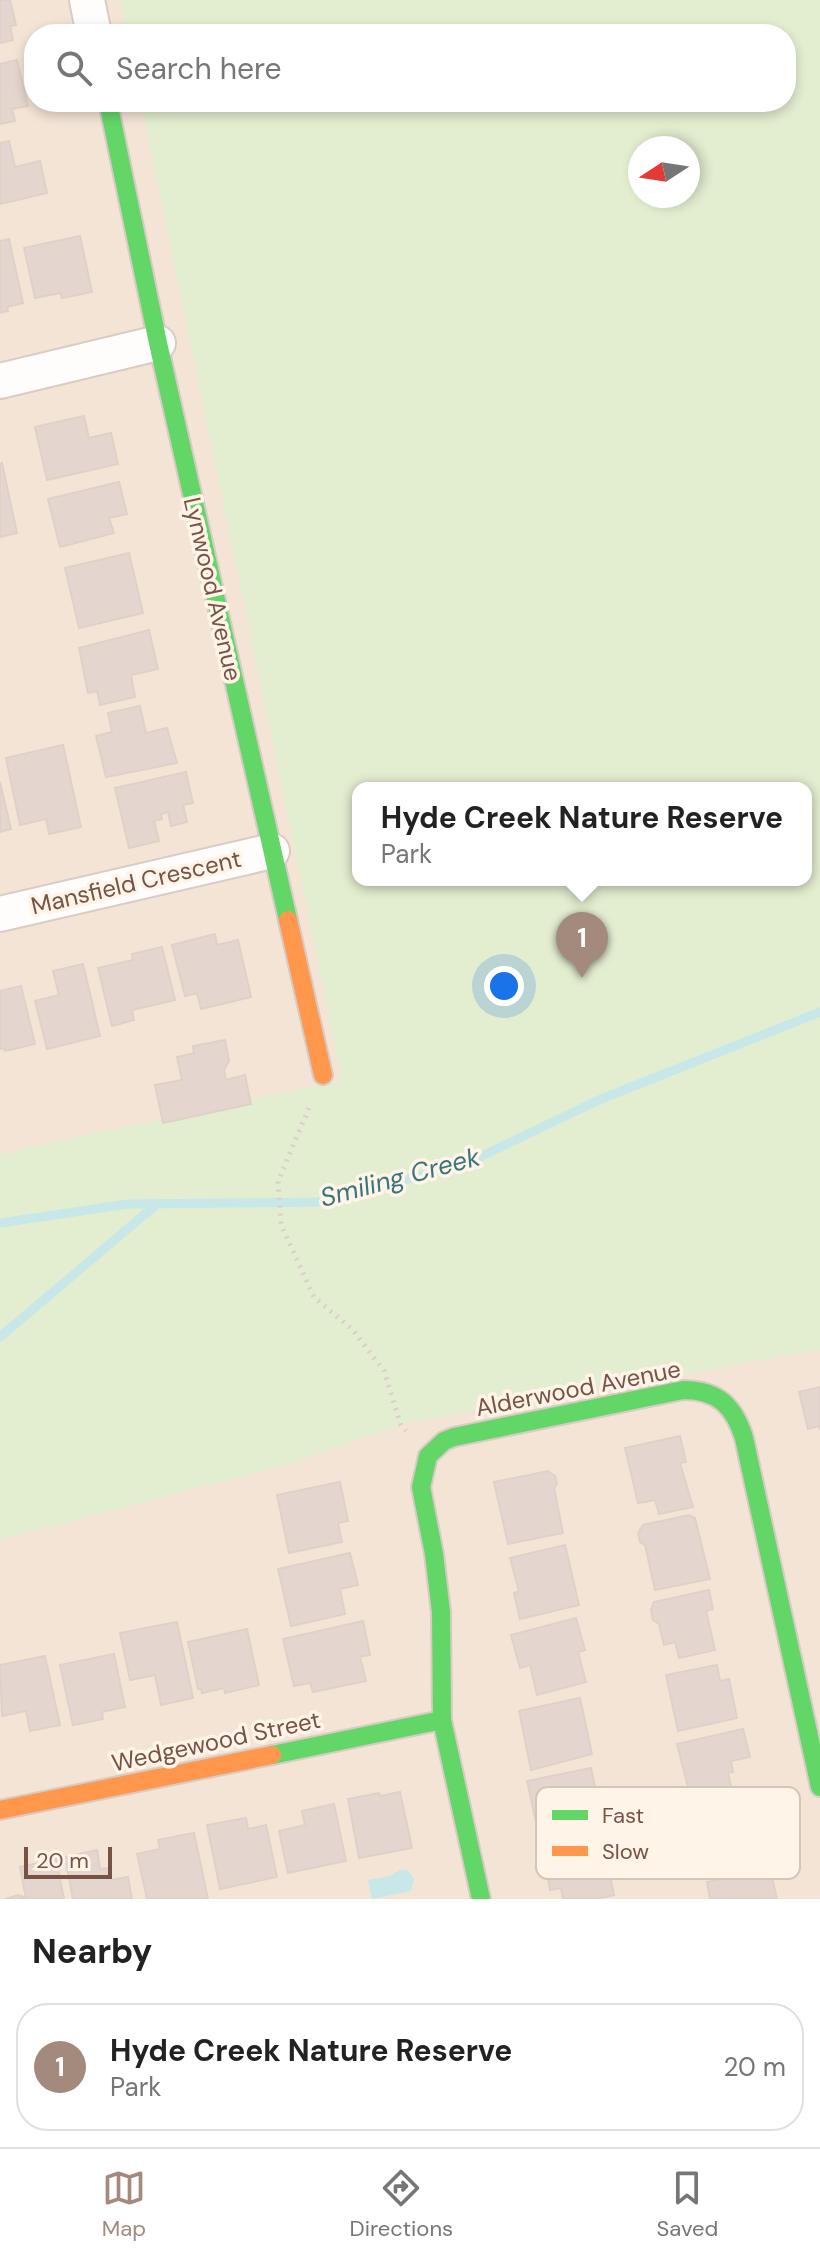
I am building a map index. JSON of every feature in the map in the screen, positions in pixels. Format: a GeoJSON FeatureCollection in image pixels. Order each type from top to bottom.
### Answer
{"type":"FeatureCollection","features":[{"type":"Feature","properties":{"kind":"street"},"geometry":{"type":"LineString","coordinates":[[87,0],[92,24]]}},
{"type":"Feature","properties":{"kind":"street","name":"Lynwood Avenue"},"geometry":{"type":"LineString","coordinates":[[110,112],[158,343],[323,1075]]}},
{"type":"Feature","properties":{"kind":"street"},"geometry":{"type":"LineString","coordinates":[[0,381],[158,343]]}},
{"type":"Feature","properties":{"kind":"street","name":"Mansfield Crescent"},"geometry":{"type":"LineString","coordinates":[[0,914],[272,851]]}},
{"type":"Feature","properties":{"kind":"street","name":"Alderwood Avenue"},"geometry":{"type":"LineString","coordinates":[[428,1456],[444,1441],[465,1434],[683,1390],[707,1391],[718,1395],[734,1413],[744,1438],[820,1787]]}},
{"type":"Feature","properties":{"kind":"street"},"geometry":{"type":"LineString","coordinates":[[428,1456],[421,1487],[441,1612],[442,1720],[481,1899]]}},
{"type":"Feature","properties":{"kind":"street","name":"Wedgewood Street"},"geometry":{"type":"LineString","coordinates":[[0,1810],[442,1720]]}},
{"type":"Feature","properties":{"kind":"path"},"geometry":{"type":"LineString","coordinates":[[323,1075],[278,1181],[281,1225],[314,1297],[353,1330],[384,1371],[401,1425],[428,1456]]}},
{"type":"Feature","properties":{"kind":"shaded area"},"geometry":{"type":"Polygon","coordinates":[[[0,0],[120,0],[125,24],[24,24],[24,112],[143,112],[342,1080],[0,1154],[0,0]]]}},
{"type":"Feature","properties":{"kind":"shaded area"},"geometry":{"type":"Polygon","coordinates":[[[820,1350],[820,1899],[0,1899],[0,1540],[285,1465],[410,1422],[820,1350]]]}},
{"type":"Feature","properties":{"kind":"green space"},"geometry":{"type":"Polygon","coordinates":[[[120,0],[820,0],[820,1350],[410,1422],[285,1465],[0,1540],[0,1154],[342,1080],[143,112],[796,112],[796,24],[125,24],[120,0]]]}},
{"type":"Feature","properties":{"kind":"water"},"geometry":{"type":"Polygon","coordinates":[[[407,1870],[414,1879],[411,1891],[372,1899],[368,1880],[390,1876],[407,1870]]]}},
{"type":"Feature","properties":{"kind":"building"},"geometry":{"type":"Polygon","coordinates":[[[0,0],[10,0],[16,25],[10,26],[13,40],[0,43],[0,0]]]}},
{"type":"Feature","properties":{"kind":"building"},"geometry":{"type":"Polygon","coordinates":[[[17,60],[24,89],[24,107],[12,109],[15,121],[0,124],[0,64],[17,60]]]}},
{"type":"Feature","properties":{"kind":"building"},"geometry":{"type":"Polygon","coordinates":[[[9,141],[15,167],[40,161],[47,193],[0,204],[0,143],[9,141]]]}},
{"type":"Feature","properties":{"kind":"building"},"geometry":{"type":"Polygon","coordinates":[[[80,236],[92,292],[62,298],[60,293],[35,298],[24,248],[80,236]]]}},
{"type":"Feature","properties":{"kind":"building"},"geometry":{"type":"Polygon","coordinates":[[[9,239],[23,303],[7,307],[8,311],[0,313],[0,241],[9,239]]]}},
{"type":"Feature","properties":{"kind":"building"},"geometry":{"type":"Polygon","coordinates":[[[84,416],[89,438],[111,433],[118,464],[47,480],[35,427],[84,416]]]}},
{"type":"Feature","properties":{"kind":"building"},"geometry":{"type":"Polygon","coordinates":[[[0,464],[17,533],[0,537],[0,464]]]}},
{"type":"Feature","properties":{"kind":"building"},"geometry":{"type":"Polygon","coordinates":[[[119,482],[127,514],[109,518],[114,533],[60,547],[48,499],[119,482]]]}},
{"type":"Feature","properties":{"kind":"building"},"geometry":{"type":"Polygon","coordinates":[[[129,553],[143,613],[79,628],[65,568],[129,553]]]}},
{"type":"Feature","properties":{"kind":"building"},"geometry":{"type":"Polygon","coordinates":[[[149,630],[158,669],[131,675],[135,697],[100,705],[97,691],[88,693],[79,648],[149,630]]]}},
{"type":"Feature","properties":{"kind":"building"},"geometry":{"type":"Polygon","coordinates":[[[140,706],[146,733],[167,728],[177,763],[106,777],[96,736],[112,732],[108,713],[140,706]]]}},
{"type":"Feature","properties":{"kind":"building"},"geometry":{"type":"Polygon","coordinates":[[[63,745],[81,827],[49,834],[46,819],[20,825],[6,758],[63,745]]]}},
{"type":"Feature","properties":{"kind":"building"},"geometry":{"type":"Polygon","coordinates":[[[186,772],[193,803],[183,805],[187,822],[171,826],[168,812],[161,814],[162,819],[154,821],[159,841],[129,848],[115,788],[186,772]]]}},
{"type":"Feature","properties":{"kind":"building"},"geometry":{"type":"Polygon","coordinates":[[[0,782],[11,829],[0,832],[0,782]]]}},
{"type":"Feature","properties":{"kind":"building"},"geometry":{"type":"Polygon","coordinates":[[[215,934],[217,945],[238,940],[251,997],[201,1009],[197,993],[185,996],[172,945],[215,934]]]}},
{"type":"Feature","properties":{"kind":"building"},"geometry":{"type":"Polygon","coordinates":[[[162,947],[175,1000],[132,1010],[134,1020],[112,1026],[98,968],[133,960],[132,954],[162,947]]]}},
{"type":"Feature","properties":{"kind":"building"},"geometry":{"type":"Polygon","coordinates":[[[83,964],[100,1036],[47,1049],[35,1001],[59,995],[53,971],[83,964]]]}},
{"type":"Feature","properties":{"kind":"building"},"geometry":{"type":"Polygon","coordinates":[[[21,986],[35,1044],[5,1051],[4,1048],[0,1049],[0,991],[21,986]]]}},
{"type":"Feature","properties":{"kind":"building"},"geometry":{"type":"Polygon","coordinates":[[[225,1040],[229,1061],[224,1070],[226,1080],[245,1075],[251,1104],[163,1123],[155,1085],[182,1080],[177,1057],[194,1053],[193,1046],[225,1040]]]}},
{"type":"Feature","properties":{"kind":"building"},"geometry":{"type":"Polygon","coordinates":[[[820,1387],[820,1430],[819,1426],[808,1429],[799,1392],[820,1387]]]}},
{"type":"Feature","properties":{"kind":"building"},"geometry":{"type":"Polygon","coordinates":[[[680,1436],[686,1462],[680,1463],[693,1507],[659,1514],[655,1500],[638,1503],[625,1448],[680,1436]]]}},
{"type":"Feature","properties":{"kind":"building"},"geometry":{"type":"Polygon","coordinates":[[[548,1471],[555,1476],[557,1484],[554,1488],[563,1533],[508,1544],[494,1482],[548,1471]]]}},
{"type":"Feature","properties":{"kind":"building"},"geometry":{"type":"Polygon","coordinates":[[[340,1482],[348,1521],[338,1523],[342,1542],[289,1553],[277,1495],[340,1482]]]}},
{"type":"Feature","properties":{"kind":"building"},"geometry":{"type":"Polygon","coordinates":[[[689,1515],[695,1518],[710,1579],[655,1590],[645,1545],[640,1542],[638,1533],[643,1525],[689,1515]]]}},
{"type":"Feature","properties":{"kind":"building"},"geometry":{"type":"Polygon","coordinates":[[[565,1545],[579,1605],[520,1619],[514,1593],[519,1591],[510,1558],[565,1545]]]}},
{"type":"Feature","properties":{"kind":"building"},"geometry":{"type":"Polygon","coordinates":[[[350,1553],[358,1585],[340,1589],[345,1614],[291,1626],[278,1569],[350,1553]]]}},
{"type":"Feature","properties":{"kind":"building"},"geometry":{"type":"Polygon","coordinates":[[[709,1590],[713,1609],[706,1611],[715,1650],[679,1658],[675,1642],[664,1645],[659,1624],[653,1620],[651,1610],[654,1602],[709,1590]]]}},
{"type":"Feature","properties":{"kind":"building"},"geometry":{"type":"Polygon","coordinates":[[[576,1618],[585,1650],[578,1652],[586,1682],[537,1695],[530,1665],[520,1668],[511,1635],[576,1618]]]}},
{"type":"Feature","properties":{"kind":"building"},"geometry":{"type":"Polygon","coordinates":[[[363,1621],[370,1655],[360,1657],[366,1681],[313,1692],[310,1683],[294,1686],[283,1639],[363,1621]]]}},
{"type":"Feature","properties":{"kind":"building"},"geometry":{"type":"Polygon","coordinates":[[[177,1622],[193,1698],[161,1705],[155,1675],[130,1680],[120,1633],[177,1622]]]}},
{"type":"Feature","properties":{"kind":"building"},"geometry":{"type":"Polygon","coordinates":[[[247,1629],[259,1685],[225,1693],[224,1688],[202,1693],[198,1689],[188,1642],[247,1629]]]}},
{"type":"Feature","properties":{"kind":"building"},"geometry":{"type":"Polygon","coordinates":[[[114,1654],[125,1707],[102,1712],[103,1719],[73,1725],[60,1665],[114,1654]]]}},
{"type":"Feature","properties":{"kind":"building"},"geometry":{"type":"Polygon","coordinates":[[[45,1656],[60,1725],[30,1731],[26,1711],[2,1716],[0,1665],[45,1656]]]}},
{"type":"Feature","properties":{"kind":"building"},"geometry":{"type":"Polygon","coordinates":[[[717,1665],[720,1681],[729,1679],[737,1718],[678,1731],[666,1675],[717,1665]]]}},
{"type":"Feature","properties":{"kind":"building"},"geometry":{"type":"Polygon","coordinates":[[[580,1698],[592,1754],[531,1770],[519,1711],[580,1698]]]}},
{"type":"Feature","properties":{"kind":"building"},"geometry":{"type":"Polygon","coordinates":[[[743,1729],[750,1757],[731,1761],[733,1772],[728,1773],[731,1787],[688,1787],[677,1744],[743,1729]]]}},
{"type":"Feature","properties":{"kind":"building"},"geometry":{"type":"Polygon","coordinates":[[[591,1768],[595,1787],[536,1787],[536,1822],[527,1781],[591,1768]]]}},
{"type":"Feature","properties":{"kind":"building"},"geometry":{"type":"Polygon","coordinates":[[[400,1792],[412,1848],[359,1858],[348,1799],[400,1792]]]}},
{"type":"Feature","properties":{"kind":"building"},"geometry":{"type":"Polygon","coordinates":[[[334,1804],[346,1861],[288,1873],[279,1831],[305,1825],[302,1811],[334,1804]]]}},
{"type":"Feature","properties":{"kind":"building"},"geometry":{"type":"Polygon","coordinates":[[[246,1818],[248,1829],[266,1825],[277,1877],[220,1889],[207,1825],[246,1818]]]}},
{"type":"Feature","properties":{"kind":"building"},"geometry":{"type":"Polygon","coordinates":[[[194,1833],[208,1899],[147,1899],[137,1854],[160,1849],[158,1840],[194,1833]]]}},
{"type":"Feature","properties":{"kind":"building"},"geometry":{"type":"Polygon","coordinates":[[[97,1850],[100,1869],[109,1868],[111,1880],[128,1877],[132,1899],[73,1899],[65,1857],[97,1850]]]}},
{"type":"Feature","properties":{"kind":"building"},"geometry":{"type":"Polygon","coordinates":[[[56,1859],[64,1899],[5,1899],[18,1895],[26,1898],[20,1867],[56,1859]]]}},
{"type":"Feature","properties":{"kind":"building"},"geometry":{"type":"Polygon","coordinates":[[[548,1879],[611,1879],[614,1895],[597,1899],[563,1899],[561,1888],[550,1890],[548,1879]]]}},
{"type":"Feature","properties":{"kind":"building"},"geometry":{"type":"Polygon","coordinates":[[[772,1879],[777,1899],[710,1899],[707,1882],[772,1879]]]}},
{"type":"Feature","properties":{"kind":"waterway","name":"Smiling Creek"},"geometry":{"type":"LineString","coordinates":[[0,1223],[128,1204],[326,1202],[469,1162],[601,1099],[820,1012]]}},
{"type":"Feature","properties":{"kind":"waterway"},"geometry":{"type":"LineString","coordinates":[[0,1337],[158,1203]]}},
{"type":"Feature","properties":{"kind":"traffic: fast"},"geometry":{"type":"LineString","coordinates":[[110,112],[158,343],[288,920]]}},
{"type":"Feature","properties":{"kind":"traffic: fast"},"geometry":{"type":"LineString","coordinates":[[481,1899],[442,1720],[441,1612],[421,1487],[428,1456],[444,1441],[454,1437],[683,1390],[706,1393],[723,1402],[735,1417],[744,1438],[820,1787]]}},
{"type":"Feature","properties":{"kind":"traffic: fast"},"geometry":{"type":"LineString","coordinates":[[272,1755],[442,1720]]}},
{"type":"Feature","properties":{"kind":"traffic: slow"},"geometry":{"type":"LineString","coordinates":[[288,920],[323,1075]]}},
{"type":"Feature","properties":{"kind":"traffic: slow"},"geometry":{"type":"LineString","coordinates":[[0,1810],[272,1755]]}},
{"type":"Feature","properties":{"kind":"place","name":"Hyde Creek Nature Reserve"},"geometry":{"type":"Point","coordinates":[582,978]}}]}
